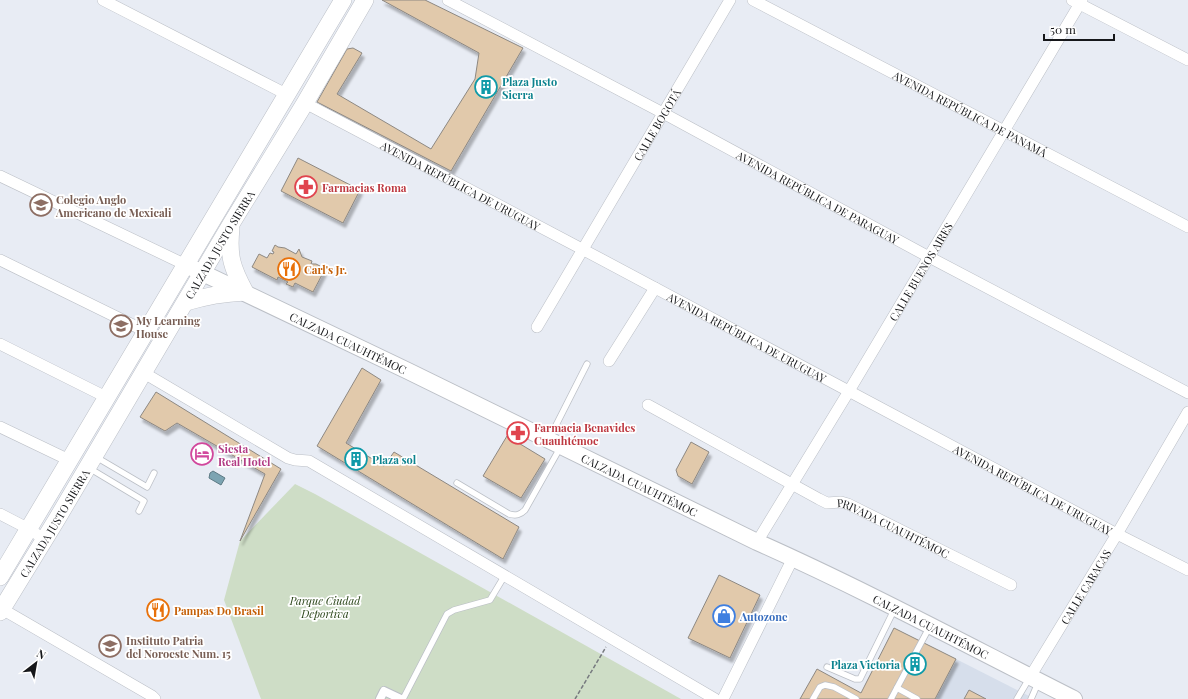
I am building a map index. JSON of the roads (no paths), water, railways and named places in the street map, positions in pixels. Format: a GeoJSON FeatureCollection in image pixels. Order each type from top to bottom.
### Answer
{"type":"FeatureCollection","features":[{"type":"Feature","properties":{"kind":"main road","name":"CALZADA JUSTO SIERRA"},"geometry":{"type":"LineString","coordinates":[[0,578],[145,331],[186,265],[343,0]]}},
{"type":"Feature","properties":{"kind":"main road","name":"CALZADA JUSTO SIERRA"},"geometry":{"type":"LineString","coordinates":[[1,610],[305,104],[365,0]]}},
{"type":"Feature","properties":{"kind":"main road"},"geometry":{"type":"LineString","coordinates":[[305,104],[299,95],[299,90],[320,54],[317,44]]}},
{"type":"Feature","properties":{"kind":"main road"},"geometry":{"type":"LineString","coordinates":[[186,302],[212,295],[245,292],[236,275],[230,256],[229,242],[232,224]]}},
{"type":"Feature","properties":{"kind":"main road","name":"CALZADA CUAUHTÉMOC"},"geometry":{"type":"LineString","coordinates":[[186,265],[245,292],[757,542],[793,558],[1074,699]]}},
{"type":"Feature","properties":{"kind":"street"},"geometry":{"type":"LineString","coordinates":[[103,0],[286,94]]}},
{"type":"Feature","properties":{"kind":"street","name":"AVENIDA REPÚBLICA DE PARAGUAY"},"geometry":{"type":"LineString","coordinates":[[448,0],[663,113],[929,257],[1188,393]]}},
{"type":"Feature","properties":{"kind":"street","name":"CALLE BOGOTÁ"},"geometry":{"type":"LineString","coordinates":[[537,328],[582,249],[730,0]]}},
{"type":"Feature","properties":{"kind":"street","name":"AVENIDA REPÚBLICA DE PANAMÁ"},"geometry":{"type":"LineString","coordinates":[[753,0],[1188,227]]}},
{"type":"Feature","properties":{"kind":"street"},"geometry":{"type":"LineString","coordinates":[[1078,1],[1188,60]]}},
{"type":"Feature","properties":{"kind":"street","name":"CALLE BUENOS AIRES"},"geometry":{"type":"LineString","coordinates":[[757,542],[1004,131],[1078,1]]}},
{"type":"Feature","properties":{"kind":"street","name":"AVENIDA REPÚBLICA DE URUGUAY"},"geometry":{"type":"LineString","coordinates":[[305,104],[582,249],[1117,534],[1188,570]]}},
{"type":"Feature","properties":{"kind":"street"},"geometry":{"type":"LineString","coordinates":[[0,176],[186,265]]}},
{"type":"Feature","properties":{"kind":"street"},"geometry":{"type":"LineString","coordinates":[[0,260],[145,331]]}},
{"type":"Feature","properties":{"kind":"street"},"geometry":{"type":"LineString","coordinates":[[609,361],[655,288]]}},
{"type":"Feature","properties":{"kind":"street"},"geometry":{"type":"LineString","coordinates":[[0,344],[106,397]]}},
{"type":"Feature","properties":{"kind":"street"},"geometry":{"type":"LineString","coordinates":[[144,373],[288,458],[309,461],[715,699]]}},
{"type":"Feature","properties":{"kind":"street","name":"PRIVADA CUAUHTÉMOC"},"geometry":{"type":"LineString","coordinates":[[648,405],[827,502],[842,502],[848,504],[1011,586]]}},
{"type":"Feature","properties":{"kind":"street","name":"CALLE CARACAS"},"geometry":{"type":"LineString","coordinates":[[1034,679],[1188,412]]}},
{"type":"Feature","properties":{"kind":"street"},"geometry":{"type":"LineString","coordinates":[[0,427],[69,460]]}},
{"type":"Feature","properties":{"kind":"street"},"geometry":{"type":"LineString","coordinates":[[0,514],[29,529],[44,539]]}},
{"type":"Feature","properties":{"kind":"street"},"geometry":{"type":"LineString","coordinates":[[723,699],[793,558]]}},
{"type":"Feature","properties":{"kind":"street"},"geometry":{"type":"LineString","coordinates":[[1,610],[155,699]]}},
{"type":"Feature","properties":{"kind":"street"},"geometry":{"type":"LineString","coordinates":[[380,699],[384,691],[402,699]]}},
{"type":"Feature","properties":{"kind":"lane"},"geometry":{"type":"LineString","coordinates":[[457,483],[509,514],[515,516],[522,514],[555,443],[587,364]]}},
{"type":"Feature","properties":{"kind":"lane"},"geometry":{"type":"LineString","coordinates":[[91,462],[147,487],[154,473]]}},
{"type":"Feature","properties":{"kind":"lane"},"geometry":{"type":"LineString","coordinates":[[91,462],[144,500],[139,511]]}},
{"type":"Feature","properties":{"kind":"lane"},"geometry":{"type":"LineString","coordinates":[[402,699],[448,614],[454,610],[490,600],[504,576]]}},
{"type":"Feature","properties":{"kind":"lane"},"geometry":{"type":"LineString","coordinates":[[827,667],[854,679],[860,679],[895,608]]}},
{"type":"Feature","properties":{"kind":"lane"},"geometry":{"type":"LineString","coordinates":[[891,699],[930,626]]}},
{"type":"Feature","properties":{"kind":"lane"},"geometry":{"type":"LineString","coordinates":[[1016,699],[1034,679]]}},
{"type":"Feature","properties":{"kind":"lane"},"geometry":{"type":"LineString","coordinates":[[1031,699],[1034,679]]}},
{"type":"Feature","properties":{"kind":"lane"},"geometry":{"type":"LineString","coordinates":[[813,699],[820,687],[825,685],[834,687],[856,699]]}},
{"type":"Feature","properties":{"kind":"lane"},"geometry":{"type":"LineString","coordinates":[[897,688],[917,699]]}},
{"type":"Feature","properties":{"kind":"water"},"geometry":{"type":"Polygon","coordinates":[[[213,471],[225,478],[221,485],[209,478],[210,473],[213,471]]]}},
{"type":"Feature","properties":{"kind":"place","name":"Plaza Justo Sierra"},"geometry":{"type":"Point","coordinates":[486,87]}},
{"type":"Feature","properties":{"kind":"place","name":"Farmacias Roma"},"geometry":{"type":"Point","coordinates":[306,187]}},
{"type":"Feature","properties":{"kind":"place","name":"Colegio Anglo Americano de Mexicali"},"geometry":{"type":"Point","coordinates":[41,205]}},
{"type":"Feature","properties":{"kind":"place","name":"Carl's Jr."},"geometry":{"type":"Point","coordinates":[289,269]}},
{"type":"Feature","properties":{"kind":"place","name":"My Learning House"},"geometry":{"type":"Point","coordinates":[121,326]}},
{"type":"Feature","properties":{"kind":"place","name":"Farmacia Benavides Cuauhtémoc"},"geometry":{"type":"Point","coordinates":[518,433]}},
{"type":"Feature","properties":{"kind":"place","name":"Siesta Real Hotel"},"geometry":{"type":"Point","coordinates":[202,454]}},
{"type":"Feature","properties":{"kind":"place","name":"Plaza sol"},"geometry":{"type":"Point","coordinates":[356,459]}},
{"type":"Feature","properties":{"kind":"place","name":"Pampas Do Brasil"},"geometry":{"type":"Point","coordinates":[158,610]}},
{"type":"Feature","properties":{"kind":"place","name":"Autozone"},"geometry":{"type":"Point","coordinates":[724,616]}},
{"type":"Feature","properties":{"kind":"place","name":"Instituto Patria del Noroeste Num. 15"},"geometry":{"type":"Point","coordinates":[110,646]}},
{"type":"Feature","properties":{"kind":"place","name":"Plaza Victoria"},"geometry":{"type":"Point","coordinates":[915,664]}},
{"type":"Feature","properties":{"kind":"park label","name":"Parque Ciudad Deportiva"},"geometry":{"type":"Point","coordinates":[325,606]}}]}
